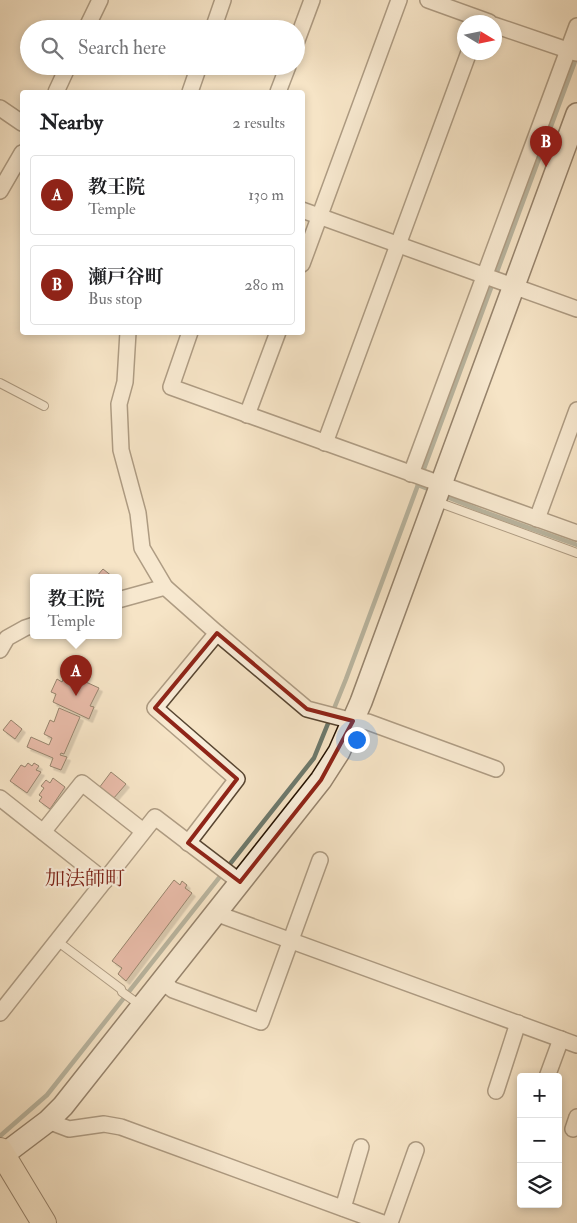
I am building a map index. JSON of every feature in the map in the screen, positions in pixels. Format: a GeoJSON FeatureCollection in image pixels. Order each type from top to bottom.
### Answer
{"type":"FeatureCollection","features":[{"type":"Feature","properties":{"kind":"main road"},"geometry":{"type":"LineString","coordinates":[[1,1154],[44,1223]]}},
{"type":"Feature","properties":{"kind":"street"},"geometry":{"type":"LineString","coordinates":[[90,20],[100,0]]}},
{"type":"Feature","properties":{"kind":"street"},"geometry":{"type":"LineString","coordinates":[[216,20],[223,0]]}},
{"type":"Feature","properties":{"kind":"street"},"geometry":{"type":"LineString","coordinates":[[305,20],[312,0]]}},
{"type":"Feature","properties":{"kind":"street"},"geometry":{"type":"LineString","coordinates":[[305,256],[399,0]]}},
{"type":"Feature","properties":{"kind":"street"},"geometry":{"type":"LineString","coordinates":[[428,0],[468,15]]}},
{"type":"Feature","properties":{"kind":"street"},"geometry":{"type":"LineString","coordinates":[[410,474],[484,275],[572,52],[577,26]]}},
{"type":"Feature","properties":{"kind":"street"},"geometry":{"type":"LineString","coordinates":[[502,28],[572,52]]}},
{"type":"Feature","properties":{"kind":"street"},"geometry":{"type":"LineString","coordinates":[[325,443],[466,60]]}},
{"type":"Feature","properties":{"kind":"street"},"geometry":{"type":"LineString","coordinates":[[57,90],[64,75]]}},
{"type":"Feature","properties":{"kind":"street"},"geometry":{"type":"LineString","coordinates":[[191,90],[196,75]]}},
{"type":"Feature","properties":{"kind":"street"},"geometry":{"type":"LineString","coordinates":[[279,90],[285,75]]}},
{"type":"Feature","properties":{"kind":"street"},"geometry":{"type":"LineString","coordinates":[[0,108],[20,122]]}},
{"type":"Feature","properties":{"kind":"street"},"geometry":{"type":"LineString","coordinates":[[1,1154],[48,1121],[63,1106],[321,780],[339,752],[361,702],[577,114]]}},
{"type":"Feature","properties":{"kind":"street"},"geometry":{"type":"LineString","coordinates":[[0,191],[20,156]]}},
{"type":"Feature","properties":{"kind":"street"},"geometry":{"type":"LineString","coordinates":[[305,211],[577,309]]}},
{"type":"Feature","properties":{"kind":"street"},"geometry":{"type":"LineString","coordinates":[[128,335],[125,382],[119,404],[121,450],[138,513],[142,548],[165,587],[307,710],[353,721],[368,722],[496,769]]}},
{"type":"Feature","properties":{"kind":"street"},"geometry":{"type":"LineString","coordinates":[[189,335],[171,387],[410,474],[438,492],[537,519],[577,533]]}},
{"type":"Feature","properties":{"kind":"street"},"geometry":{"type":"LineString","coordinates":[[247,415],[277,335]]}},
{"type":"Feature","properties":{"kind":"street"},"geometry":{"type":"LineString","coordinates":[[537,519],[577,410]]}},
{"type":"Feature","properties":{"kind":"street"},"geometry":{"type":"LineString","coordinates":[[122,599],[165,587]]}},
{"type":"Feature","properties":{"kind":"street"},"geometry":{"type":"LineString","coordinates":[[0,650],[7,638],[30,626]]}},
{"type":"Feature","properties":{"kind":"street"},"geometry":{"type":"LineString","coordinates":[[188,843],[237,779],[155,708],[217,633]]}},
{"type":"Feature","properties":{"kind":"street"},"geometry":{"type":"LineString","coordinates":[[43,832],[82,783],[143,831]]}},
{"type":"Feature","properties":{"kind":"street"},"geometry":{"type":"LineString","coordinates":[[0,798],[105,881]]}},
{"type":"Feature","properties":{"kind":"street"},"geometry":{"type":"LineString","coordinates":[[0,1013],[155,817],[240,882]]}},
{"type":"Feature","properties":{"kind":"street"},"geometry":{"type":"LineString","coordinates":[[162,982],[173,990],[261,1022],[320,860]]}},
{"type":"Feature","properties":{"kind":"street"},"geometry":{"type":"LineString","coordinates":[[215,914],[577,1045]]}},
{"type":"Feature","properties":{"kind":"street"},"geometry":{"type":"LineString","coordinates":[[496,1091],[518,1023]]}},
{"type":"Feature","properties":{"kind":"street"},"geometry":{"type":"LineString","coordinates":[[548,1073],[561,1039]]}},
{"type":"Feature","properties":{"kind":"street"},"geometry":{"type":"LineString","coordinates":[[48,1121],[70,1129],[104,1124],[121,1127],[384,1223]]}},
{"type":"Feature","properties":{"kind":"street"},"geometry":{"type":"LineString","coordinates":[[342,1208],[361,1147]]}},
{"type":"Feature","properties":{"kind":"street"},"geometry":{"type":"LineString","coordinates":[[390,1223],[416,1150]]}},
{"type":"Feature","properties":{"kind":"lane"},"geometry":{"type":"LineString","coordinates":[[0,383],[44,406]]}},
{"type":"Feature","properties":{"kind":"lane"},"geometry":{"type":"LineString","coordinates":[[438,492],[443,504],[577,554]]}},
{"type":"Feature","properties":{"kind":"lane"},"geometry":{"type":"LineString","coordinates":[[57,941],[142,1006]]}},
{"type":"Feature","properties":{"kind":"highlighted area"},"geometry":{"type":"Polygon","coordinates":[[[217,633],[307,709],[353,721],[321,780],[240,882],[188,843],[237,779],[155,708],[217,633]]]}},
{"type":"Feature","properties":{"kind":"building"},"geometry":{"type":"Polygon","coordinates":[[[103,569],[109,574],[99,574],[103,569]]]}},
{"type":"Feature","properties":{"kind":"building"},"geometry":{"type":"Polygon","coordinates":[[[66,673],[99,688],[90,706],[94,707],[89,719],[53,702],[56,694],[51,692],[57,679],[62,682],[66,673]]]}},
{"type":"Feature","properties":{"kind":"building"},"geometry":{"type":"Polygon","coordinates":[[[59,708],[80,717],[64,754],[61,753],[60,755],[67,757],[61,770],[50,766],[53,758],[27,747],[31,737],[49,745],[52,738],[44,734],[50,720],[54,722],[59,708]]]}},
{"type":"Feature","properties":{"kind":"building"},"geometry":{"type":"Polygon","coordinates":[[[11,720],[22,729],[15,739],[3,730],[11,720]]]}},
{"type":"Feature","properties":{"kind":"building"},"geometry":{"type":"Polygon","coordinates":[[[28,763],[32,766],[34,763],[39,766],[36,770],[41,772],[27,793],[10,781],[21,765],[25,767],[28,763]]]}},
{"type":"Feature","properties":{"kind":"building"},"geometry":{"type":"Polygon","coordinates":[[[111,772],[126,784],[113,799],[99,788],[111,772]]]}},
{"type":"Feature","properties":{"kind":"building"},"geometry":{"type":"Polygon","coordinates":[[[53,778],[65,787],[50,809],[39,801],[42,797],[39,795],[44,788],[41,786],[46,780],[50,783],[53,778]]]}},
{"type":"Feature","properties":{"kind":"building"},"geometry":{"type":"Polygon","coordinates":[[[174,880],[180,885],[182,881],[187,885],[185,888],[192,893],[126,981],[118,974],[122,968],[112,961],[174,880]]]}},
{"type":"Feature","properties":{"kind":"waterway"},"geometry":{"type":"LineString","coordinates":[[0,1136],[47,1095],[314,758],[346,679],[577,56]]}},
{"type":"Feature","properties":{"kind":"waterway"},"geometry":{"type":"LineString","coordinates":[[418,485],[433,491]]}},
{"type":"Feature","properties":{"kind":"waterway"},"geometry":{"type":"LineString","coordinates":[[442,495],[577,545]]}},
{"type":"Feature","properties":{"kind":"place","name":"瀬戸谷町"},"geometry":{"type":"Point","coordinates":[546,167]}},
{"type":"Feature","properties":{"kind":"place","name":"教王院"},"geometry":{"type":"Point","coordinates":[76,696]}},
{"type":"Feature","properties":{"kind":"district","name":"加法師町"},"geometry":{"type":"Point","coordinates":[85,878]}}]}
